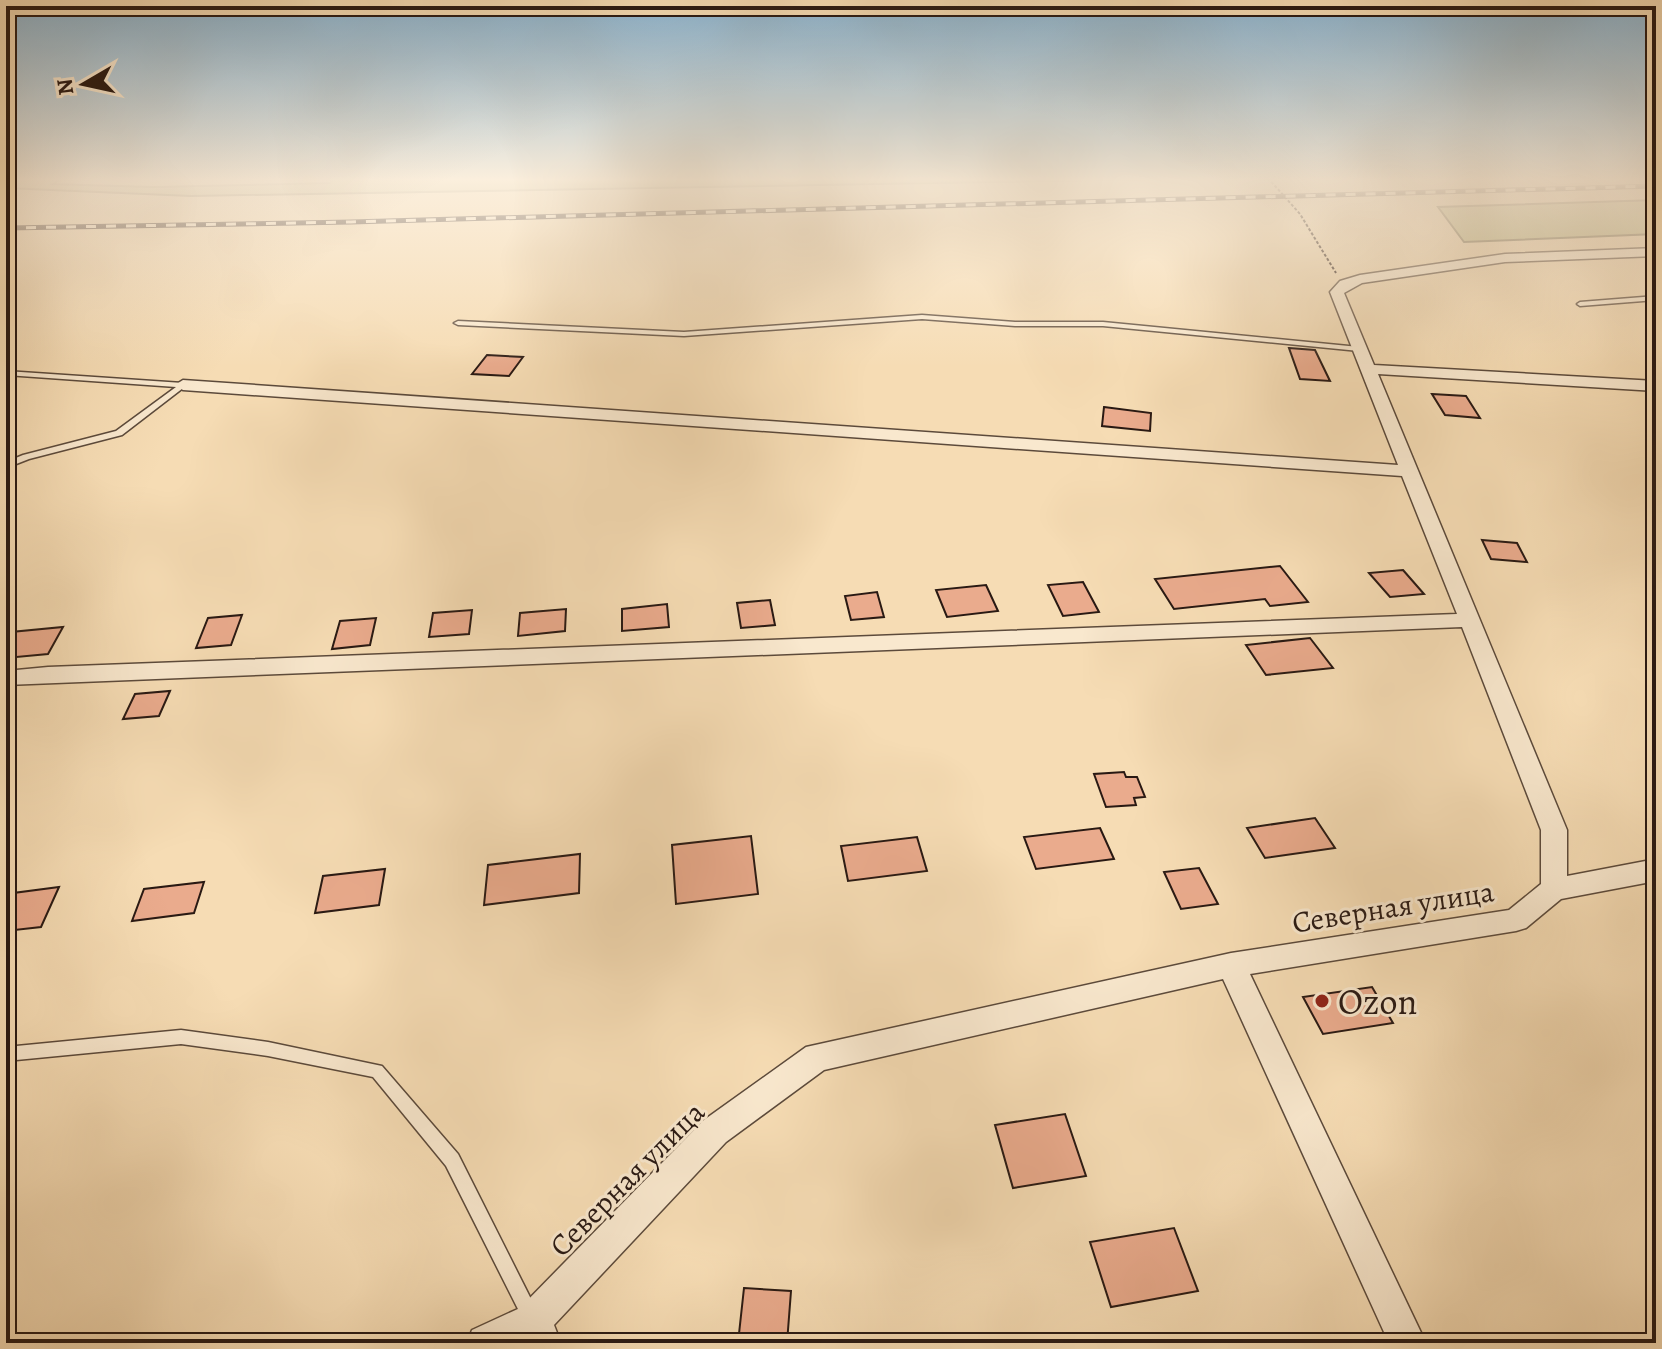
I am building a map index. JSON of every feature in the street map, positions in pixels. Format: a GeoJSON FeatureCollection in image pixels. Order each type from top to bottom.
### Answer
{"type":"FeatureCollection","features":[{"type":"Feature","properties":{"kind":"street"},"geometry":{"type":"LineString","coordinates":[[1656,252],[1505,258],[1360,279],[1345,284],[1337,292],[1554,830],[1554,889],[1656,870]]}},
{"type":"Feature","properties":{"kind":"street"},"geometry":{"type":"LineString","coordinates":[[1365,359],[1656,386]]}},
{"type":"Feature","properties":{"kind":"street"},"geometry":{"type":"LineString","coordinates":[[183,385],[1410,471]]}},
{"type":"Feature","properties":{"kind":"street"},"geometry":{"type":"LineString","coordinates":[[6,678],[1469,620]]}},
{"type":"Feature","properties":{"kind":"street","name":"Северная улица"},"geometry":{"type":"LineString","coordinates":[[485,1343],[538,1332],[715,1131],[817,1057],[1231,965],[1516,920],[1554,889]]}},
{"type":"Feature","properties":{"kind":"street"},"geometry":{"type":"LineString","coordinates":[[1231,965],[1408,1343]]}},
{"type":"Feature","properties":{"kind":"lane"},"geometry":{"type":"LineString","coordinates":[[1580,304],[1656,298]]}},
{"type":"Feature","properties":{"kind":"lane"},"geometry":{"type":"LineString","coordinates":[[458,323],[684,334],[922,317],[1015,324],[1103,324],[1365,359]]}},
{"type":"Feature","properties":{"kind":"lane"},"geometry":{"type":"LineString","coordinates":[[6,373],[183,385]]}},
{"type":"Feature","properties":{"kind":"lane"},"geometry":{"type":"LineString","coordinates":[[6,465],[119,433],[183,385]]}},
{"type":"Feature","properties":{"kind":"lane"},"geometry":{"type":"LineString","coordinates":[[6,455],[26,457]]}},
{"type":"Feature","properties":{"kind":"lane"},"geometry":{"type":"LineString","coordinates":[[6,1054],[181,1037],[268,1049],[377,1071],[452,1160],[538,1332]]}},
{"type":"Feature","properties":{"kind":"path"},"geometry":{"type":"LineString","coordinates":[[1317,241],[1345,284]]}},
{"type":"Feature","properties":{"kind":"building"},"geometry":{"type":"Polygon","coordinates":[[[1289,348],[1315,350],[1330,381],[1300,379],[1289,348]]]}},
{"type":"Feature","properties":{"kind":"building"},"geometry":{"type":"Polygon","coordinates":[[[487,355],[523,357],[509,376],[472,374],[487,355]]]}},
{"type":"Feature","properties":{"kind":"building"},"geometry":{"type":"Polygon","coordinates":[[[1432,394],[1466,396],[1480,418],[1445,415],[1432,394]]]}},
{"type":"Feature","properties":{"kind":"building"},"geometry":{"type":"Polygon","coordinates":[[[1104,407],[1151,413],[1150,431],[1102,426],[1104,407]]]}},
{"type":"Feature","properties":{"kind":"building"},"geometry":{"type":"Polygon","coordinates":[[[1482,540],[1517,543],[1527,562],[1491,559],[1482,540]]]}},
{"type":"Feature","properties":{"kind":"building"},"geometry":{"type":"Polygon","coordinates":[[[1280,566],[1308,602],[1270,606],[1265,599],[1174,609],[1155,579],[1280,566]]]}},
{"type":"Feature","properties":{"kind":"building"},"geometry":{"type":"Polygon","coordinates":[[[1403,570],[1424,594],[1390,597],[1369,573],[1403,570]]]}},
{"type":"Feature","properties":{"kind":"building"},"geometry":{"type":"Polygon","coordinates":[[[1083,582],[1099,612],[1063,616],[1048,585],[1083,582]]]}},
{"type":"Feature","properties":{"kind":"building"},"geometry":{"type":"Polygon","coordinates":[[[986,585],[998,611],[947,617],[936,590],[986,585]]]}},
{"type":"Feature","properties":{"kind":"building"},"geometry":{"type":"Polygon","coordinates":[[[877,592],[884,617],[851,620],[845,596],[877,592]]]}},
{"type":"Feature","properties":{"kind":"building"},"geometry":{"type":"Polygon","coordinates":[[[770,600],[775,625],[741,628],[737,603],[770,600]]]}},
{"type":"Feature","properties":{"kind":"building"},"geometry":{"type":"Polygon","coordinates":[[[667,604],[669,627],[622,631],[622,609],[667,604]]]}},
{"type":"Feature","properties":{"kind":"building"},"geometry":{"type":"Polygon","coordinates":[[[566,609],[565,631],[518,636],[520,613],[566,609]]]}},
{"type":"Feature","properties":{"kind":"building"},"geometry":{"type":"Polygon","coordinates":[[[472,610],[469,634],[429,637],[433,613],[472,610]]]}},
{"type":"Feature","properties":{"kind":"building"},"geometry":{"type":"Polygon","coordinates":[[[242,615],[231,645],[196,648],[208,618],[242,615]]]}},
{"type":"Feature","properties":{"kind":"building"},"geometry":{"type":"Polygon","coordinates":[[[376,618],[370,645],[332,649],[340,621],[376,618]]]}},
{"type":"Feature","properties":{"kind":"building"},"geometry":{"type":"Polygon","coordinates":[[[63,627],[48,654],[6,658],[6,641],[11,632],[63,627]]]}},
{"type":"Feature","properties":{"kind":"building"},"geometry":{"type":"Polygon","coordinates":[[[1310,638],[1333,668],[1266,675],[1246,645],[1310,638]]]}},
{"type":"Feature","properties":{"kind":"building"},"geometry":{"type":"Polygon","coordinates":[[[170,691],[159,716],[123,719],[135,694],[170,691]]]}},
{"type":"Feature","properties":{"kind":"building"},"geometry":{"type":"Polygon","coordinates":[[[1124,772],[1126,777],[1137,777],[1145,797],[1134,798],[1136,805],[1106,807],[1094,774],[1124,772]]]}},
{"type":"Feature","properties":{"kind":"building"},"geometry":{"type":"Polygon","coordinates":[[[1315,818],[1335,848],[1265,858],[1247,828],[1315,818]]]}},
{"type":"Feature","properties":{"kind":"building"},"geometry":{"type":"Polygon","coordinates":[[[1100,828],[1114,859],[1036,869],[1024,837],[1100,828]]]}},
{"type":"Feature","properties":{"kind":"building"},"geometry":{"type":"Polygon","coordinates":[[[751,836],[758,894],[676,904],[672,845],[751,836]]]}},
{"type":"Feature","properties":{"kind":"building"},"geometry":{"type":"Polygon","coordinates":[[[917,837],[927,871],[848,881],[841,846],[917,837]]]}},
{"type":"Feature","properties":{"kind":"building"},"geometry":{"type":"Polygon","coordinates":[[[580,854],[579,893],[484,905],[488,865],[580,854]]]}},
{"type":"Feature","properties":{"kind":"building"},"geometry":{"type":"Polygon","coordinates":[[[1199,868],[1218,904],[1181,909],[1164,872],[1199,868]]]}},
{"type":"Feature","properties":{"kind":"building"},"geometry":{"type":"Polygon","coordinates":[[[385,869],[379,905],[315,913],[323,876],[385,869]]]}},
{"type":"Feature","properties":{"kind":"building"},"geometry":{"type":"Polygon","coordinates":[[[204,882],[194,913],[132,921],[144,889],[204,882]]]}},
{"type":"Feature","properties":{"kind":"building"},"geometry":{"type":"Polygon","coordinates":[[[59,887],[41,927],[6,931],[6,894],[59,887]]]}},
{"type":"Feature","properties":{"kind":"building"},"geometry":{"type":"Polygon","coordinates":[[[1372,987],[1393,1023],[1323,1034],[1303,997],[1372,987]]]}},
{"type":"Feature","properties":{"kind":"building"},"geometry":{"type":"Polygon","coordinates":[[[1065,1114],[1086,1176],[1013,1188],[995,1125],[1065,1114]]]}},
{"type":"Feature","properties":{"kind":"building"},"geometry":{"type":"Polygon","coordinates":[[[1174,1228],[1198,1291],[1111,1307],[1090,1242],[1174,1228]]]}},
{"type":"Feature","properties":{"kind":"building"},"geometry":{"type":"Polygon","coordinates":[[[744,1288],[791,1291],[787,1343],[738,1343],[744,1288]]]}},
{"type":"Feature","properties":{"kind":"place","name":"Ozon"},"geometry":{"type":"Point","coordinates":[1322,1001]}}]}
